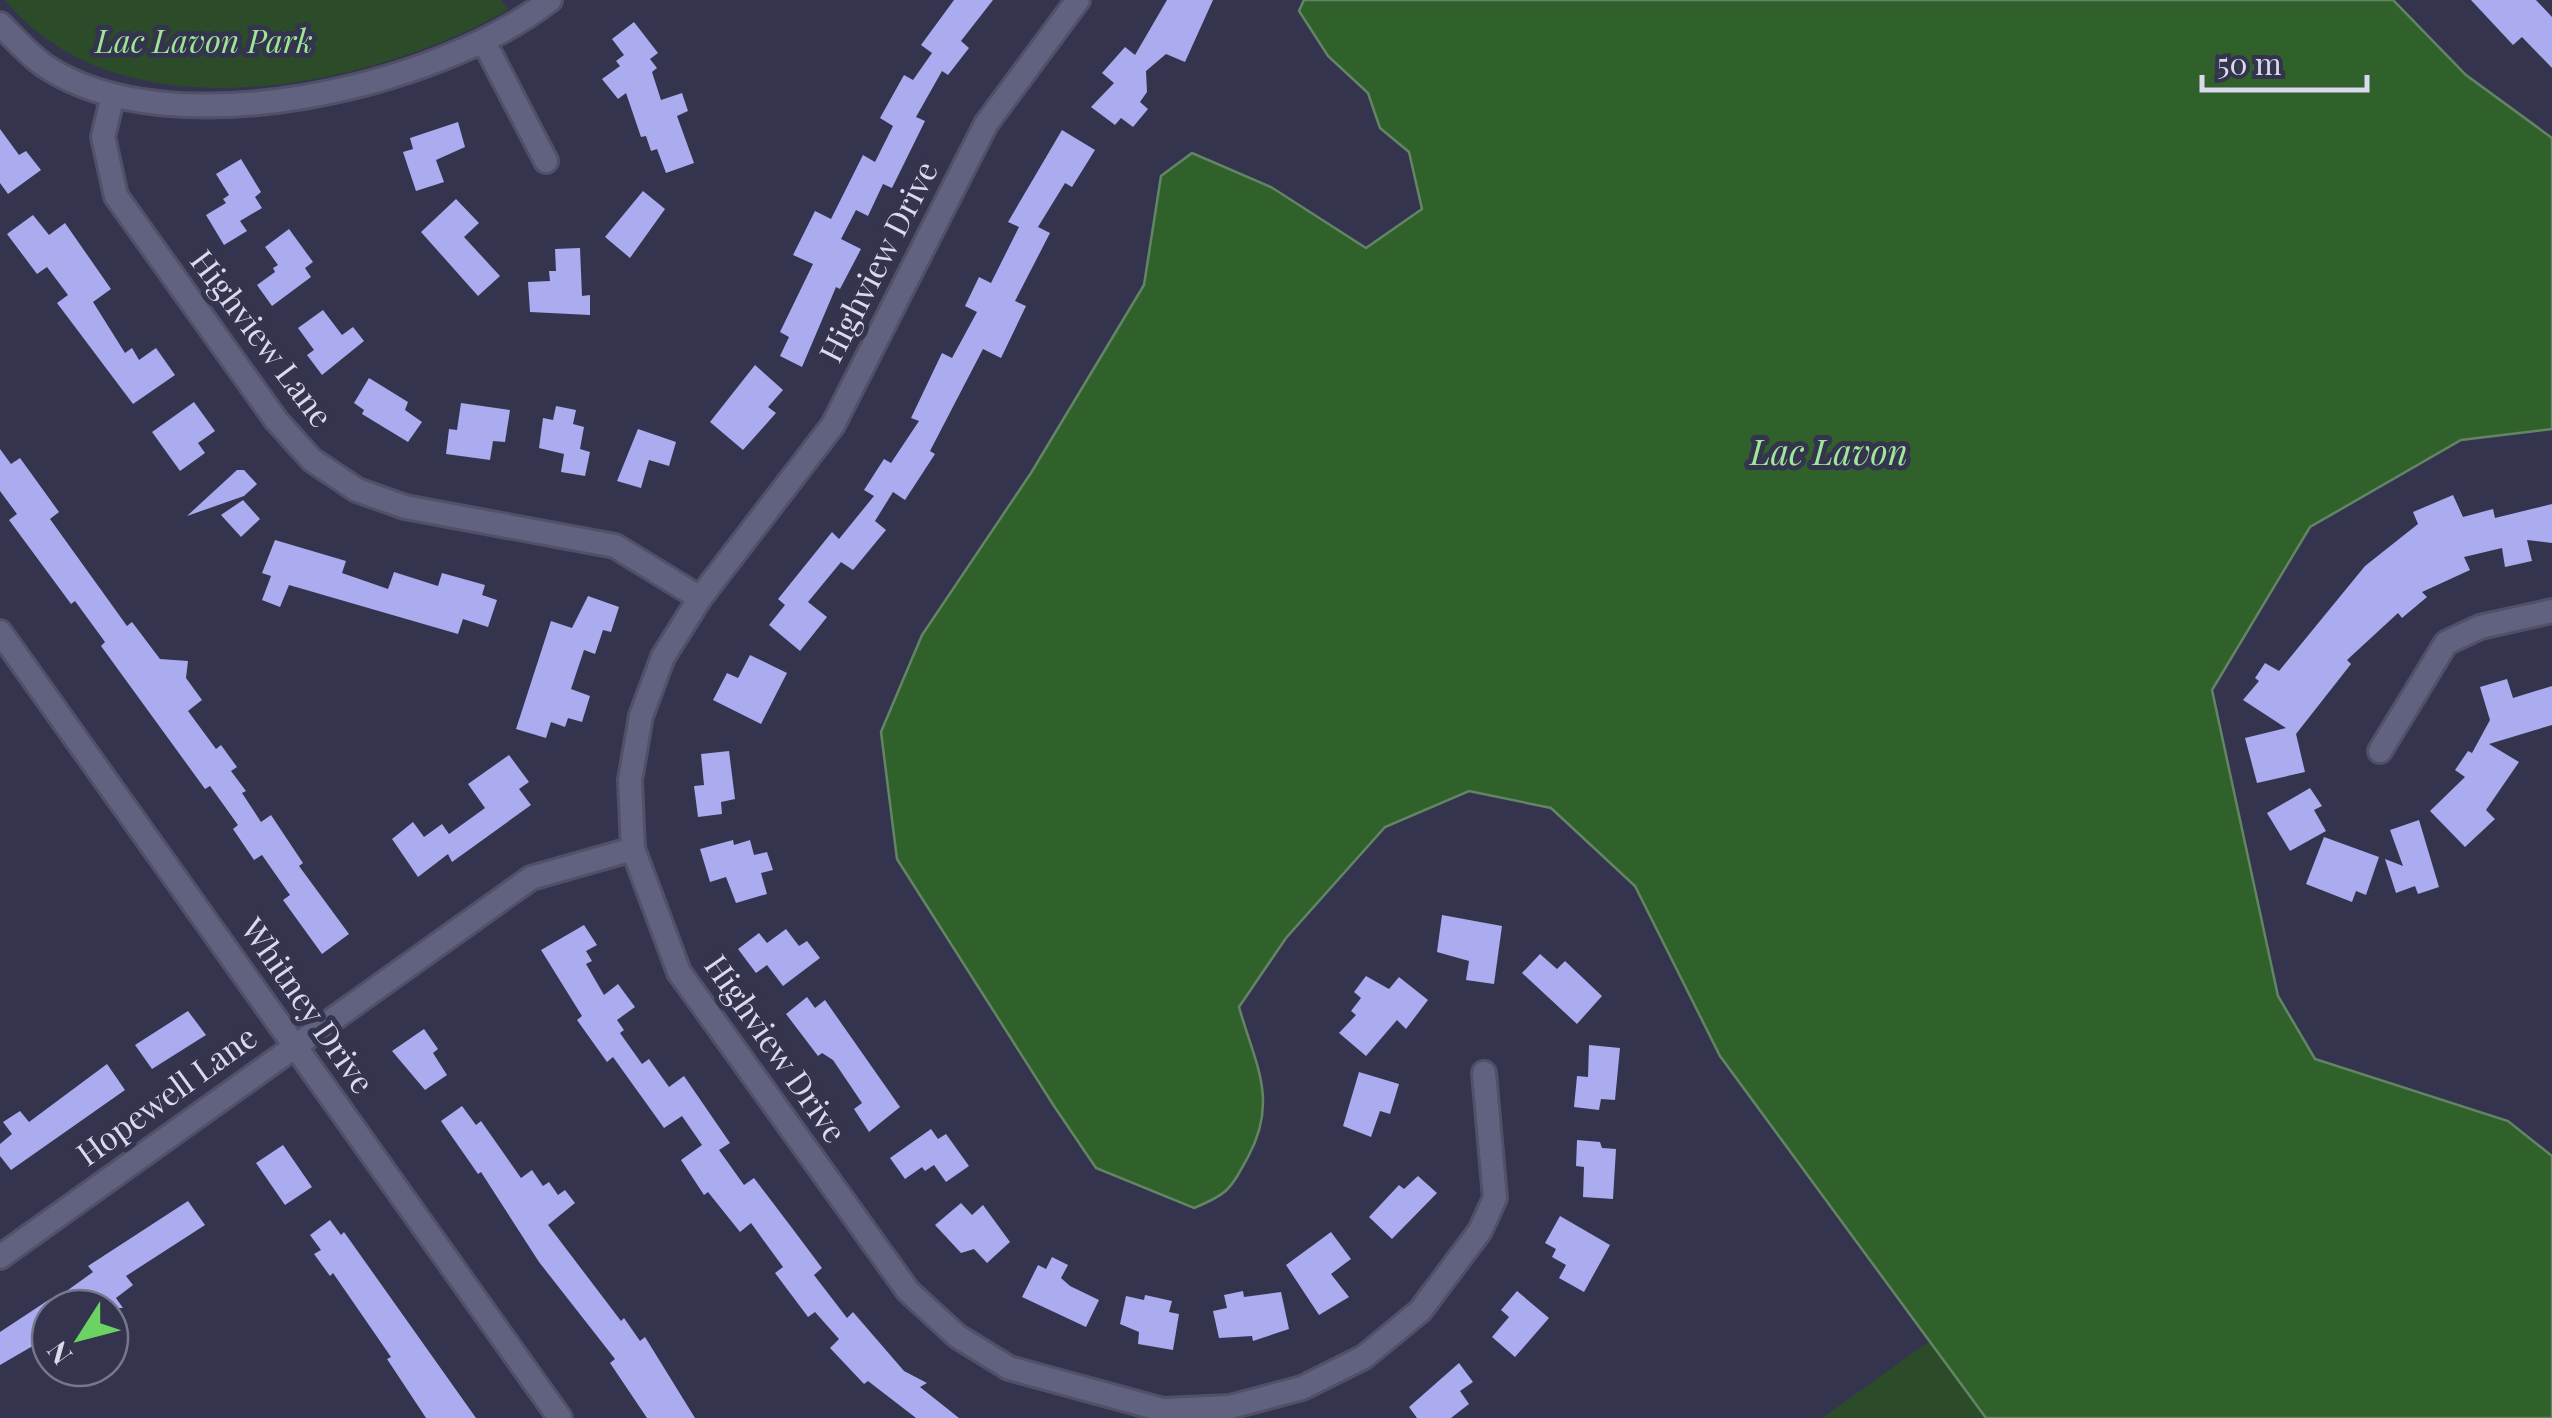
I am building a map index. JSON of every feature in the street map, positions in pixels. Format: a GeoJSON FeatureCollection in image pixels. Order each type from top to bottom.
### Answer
{"type":"FeatureCollection","features":[{"type":"Feature","properties":{"kind":"street"},"geometry":{"type":"LineString","coordinates":[[0,24],[45,66],[113,95],[189,106],[318,95],[404,76],[484,42],[550,0]]}},
{"type":"Feature","properties":{"kind":"street","name":"Highview Drive"},"geometry":{"type":"LineString","coordinates":[[1078,0],[986,124],[833,424],[700,598],[663,657],[641,716],[630,780],[634,848],[679,972],[908,1291],[957,1336],[1010,1368],[1162,1414],[1230,1408],[1302,1388],[1364,1357],[1420,1311],[1480,1231],[1495,1198],[1484,1074]]}},
{"type":"Feature","properties":{"kind":"street"},"geometry":{"type":"LineString","coordinates":[[484,42],[546,161]]}},
{"type":"Feature","properties":{"kind":"street","name":"Highview Lane"},"geometry":{"type":"LineString","coordinates":[[113,95],[103,137],[116,196],[276,420],[312,460],[357,490],[404,508],[615,546],[700,598]]}},
{"type":"Feature","properties":{"kind":"street"},"geometry":{"type":"LineString","coordinates":[[2380,751],[2446,643],[2480,627],[2552,611]]}},
{"type":"Feature","properties":{"kind":"street","name":"Whitney Drive"},"geometry":{"type":"LineString","coordinates":[[0,632],[560,1418]]}},
{"type":"Feature","properties":{"kind":"street","name":"Hopewell Lane"},"geometry":{"type":"LineString","coordinates":[[0,1257],[530,878],[634,848]]}},
{"type":"Feature","properties":{"kind":"path"},"geometry":{"type":"LineString","coordinates":[[283,32],[285,45]]}},
{"type":"Feature","properties":{"kind":"green space","name":"Lac Lavon Park"},"geometry":{"type":"Polygon","coordinates":[[[5,0],[501,0],[508,10],[452,38],[388,61],[319,78],[248,87],[179,86],[113,72],[54,44],[5,0]]]}},
{"type":"Feature","properties":{"kind":"green space"},"geometry":{"type":"Polygon","coordinates":[[[1931,1340],[1986,1418],[1822,1418],[1931,1340]]]}},
{"type":"Feature","properties":{"kind":"water","name":"Lac Lavon"},"geometry":{"type":"Polygon","coordinates":[[[1304,0],[2393,0],[2466,75],[2552,138],[2552,429],[2461,440],[2310,527],[2212,690],[2278,996],[2315,1059],[2508,1121],[2552,1156],[2552,1418],[1986,1418],[1720,1056],[1635,886],[1551,808],[1469,791],[1385,827],[1286,938],[1239,1007],[1261,1082],[1262,1118],[1248,1157],[1227,1190],[1194,1208],[1096,1168],[897,859],[881,732],[922,635],[1031,473],[1144,285],[1161,176],[1192,153],[1271,187],[1366,248],[1422,209],[1409,152],[1380,128],[1368,93],[1328,56],[1299,11],[1304,0]]]}},
{"type":"Feature","properties":{"kind":"building"},"geometry":{"type":"Polygon","coordinates":[[[954,0],[993,0],[961,41],[969,48],[948,75],[942,71],[916,117],[925,121],[892,188],[883,184],[868,216],[856,210],[841,239],[861,249],[840,289],[836,287],[802,367],[780,356],[789,337],[780,332],[813,264],[793,255],[815,211],[831,219],[863,155],[875,162],[893,126],[880,118],[904,75],[913,80],[932,53],[921,45],[954,0]]]}},
{"type":"Feature","properties":{"kind":"building"},"geometry":{"type":"Polygon","coordinates":[[[1167,0],[1213,0],[1185,62],[1166,54],[1146,71],[1147,92],[1140,102],[1148,109],[1133,127],[1121,118],[1115,125],[1091,107],[1114,83],[1102,73],[1125,47],[1135,55],[1167,0]]]}},
{"type":"Feature","properties":{"kind":"building"},"geometry":{"type":"Polygon","coordinates":[[[2471,0],[2536,0],[2552,17],[2552,68],[2522,37],[2513,45],[2471,0]]]}},
{"type":"Feature","properties":{"kind":"building"},"geometry":{"type":"Polygon","coordinates":[[[634,22],[658,53],[650,59],[657,68],[652,72],[661,100],[682,93],[688,111],[677,116],[694,163],[666,173],[657,149],[651,151],[646,136],[641,137],[626,93],[618,99],[602,79],[620,66],[616,61],[624,55],[612,39],[634,22]]]}},
{"type":"Feature","properties":{"kind":"building"},"geometry":{"type":"Polygon","coordinates":[[[458,122],[465,147],[436,160],[444,182],[416,191],[403,152],[413,149],[410,138],[458,122]]]}},
{"type":"Feature","properties":{"kind":"building"},"geometry":{"type":"Polygon","coordinates":[[[0,129],[19,155],[26,151],[41,170],[8,194],[0,183],[0,129]]]}},
{"type":"Feature","properties":{"kind":"building"},"geometry":{"type":"Polygon","coordinates":[[[1062,130],[1095,150],[1072,187],[1065,183],[1038,227],[1050,233],[1015,301],[1026,306],[1001,358],[983,349],[930,451],[935,454],[905,500],[893,492],[875,521],[886,530],[853,570],[841,562],[808,602],[827,617],[800,651],[769,625],[785,605],[778,599],[832,532],[839,539],[874,496],[864,490],[884,459],[891,463],[919,421],[911,418],[942,353],[952,358],[977,312],[965,306],[979,277],[991,283],[1019,227],[1008,222],[1062,130]]]}},
{"type":"Feature","properties":{"kind":"building"},"geometry":{"type":"Polygon","coordinates":[[[241,159],[261,192],[255,197],[262,208],[240,221],[247,231],[224,245],[206,215],[226,203],[223,199],[229,195],[216,174],[241,159]]]}},
{"type":"Feature","properties":{"kind":"building"},"geometry":{"type":"Polygon","coordinates":[[[643,191],[665,209],[630,258],[605,237],[643,191]]]}},
{"type":"Feature","properties":{"kind":"building"},"geometry":{"type":"Polygon","coordinates":[[[456,199],[479,223],[464,237],[500,276],[478,296],[421,232],[456,199]]]}},
{"type":"Feature","properties":{"kind":"building"},"geometry":{"type":"Polygon","coordinates":[[[33,215],[49,235],[65,223],[111,289],[93,302],[125,353],[132,348],[139,360],[156,348],[175,375],[133,404],[57,303],[68,295],[47,267],[37,274],[7,234],[33,215]]]}},
{"type":"Feature","properties":{"kind":"building"},"geometry":{"type":"Polygon","coordinates":[[[289,229],[313,262],[305,268],[311,277],[272,306],[257,285],[278,265],[265,247],[289,229]]]}},
{"type":"Feature","properties":{"kind":"building"},"geometry":{"type":"Polygon","coordinates":[[[580,248],[582,296],[590,295],[590,315],[530,312],[528,282],[550,281],[549,271],[556,271],[555,249],[580,248]]]}},
{"type":"Feature","properties":{"kind":"building"},"geometry":{"type":"Polygon","coordinates":[[[323,310],[342,335],[353,327],[364,341],[322,375],[307,355],[314,350],[298,328],[323,310]]]}},
{"type":"Feature","properties":{"kind":"building"},"geometry":{"type":"Polygon","coordinates":[[[755,365],[783,390],[768,407],[776,413],[743,450],[710,422],[755,365]]]}},
{"type":"Feature","properties":{"kind":"building"},"geometry":{"type":"Polygon","coordinates":[[[369,378],[408,402],[405,410],[422,422],[408,442],[362,414],[364,410],[354,403],[369,378]]]}},
{"type":"Feature","properties":{"kind":"building"},"geometry":{"type":"Polygon","coordinates":[[[194,402],[215,431],[198,443],[205,453],[180,471],[152,432],[194,402]]]}},
{"type":"Feature","properties":{"kind":"building"},"geometry":{"type":"Polygon","coordinates":[[[461,403],[510,410],[505,442],[493,441],[490,460],[446,454],[449,429],[457,430],[461,403]]]}},
{"type":"Feature","properties":{"kind":"building"},"geometry":{"type":"Polygon","coordinates":[[[556,406],[576,410],[573,424],[584,427],[580,449],[590,452],[585,476],[561,472],[564,454],[539,448],[543,418],[553,420],[556,406]]]}},
{"type":"Feature","properties":{"kind":"building"},"geometry":{"type":"Polygon","coordinates":[[[638,429],[676,442],[669,466],[649,460],[641,488],[617,481],[638,429]]]}},
{"type":"Feature","properties":{"kind":"building"},"geometry":{"type":"Polygon","coordinates":[[[0,449],[11,464],[20,458],[59,512],[50,519],[127,626],[132,622],[160,659],[188,661],[186,678],[202,700],[188,711],[216,749],[221,745],[237,767],[231,771],[261,822],[271,815],[303,863],[299,866],[349,934],[322,954],[283,900],[290,895],[262,855],[254,860],[233,829],[238,825],[210,786],[205,789],[101,646],[105,642],[75,601],[71,604],[9,520],[17,514],[0,491],[0,449]]]}},
{"type":"Feature","properties":{"kind":"building"},"geometry":{"type":"Polygon","coordinates":[[[237,470],[244,470],[257,484],[244,496],[187,516],[237,470]]]}},
{"type":"Feature","properties":{"kind":"building"},"geometry":{"type":"Polygon","coordinates":[[[2453,495],[2463,517],[2493,509],[2495,518],[2552,504],[2552,543],[2527,540],[2532,561],[2505,567],[2502,548],[2464,557],[2470,570],[2422,592],[2427,597],[2402,618],[2398,613],[2347,660],[2351,664],[2296,734],[2305,772],[2257,783],[2245,738],[2286,728],[2243,700],[2259,681],[2255,678],[2265,663],[2279,671],[2365,566],[2418,524],[2413,512],[2453,495]]]}},
{"type":"Feature","properties":{"kind":"building"},"geometry":{"type":"Polygon","coordinates":[[[243,500],[260,519],[241,537],[221,515],[243,500]]]}},
{"type":"Feature","properties":{"kind":"building"},"geometry":{"type":"Polygon","coordinates":[[[275,540],[346,561],[342,573],[388,589],[394,572],[438,586],[442,573],[485,585],[482,595],[497,600],[488,627],[463,619],[458,634],[289,585],[280,607],[262,600],[271,576],[262,573],[275,540]]]}},
{"type":"Feature","properties":{"kind":"building"},"geometry":{"type":"Polygon","coordinates":[[[588,596],[619,607],[611,632],[603,630],[595,654],[584,650],[571,689],[590,696],[582,722],[568,718],[565,727],[551,722],[546,738],[516,729],[551,621],[572,628],[588,596]]]}},
{"type":"Feature","properties":{"kind":"building"},"geometry":{"type":"Polygon","coordinates":[[[750,655],[787,673],[761,724],[713,700],[727,673],[738,678],[750,655]]]}},
{"type":"Feature","properties":{"kind":"building"},"geometry":{"type":"Polygon","coordinates":[[[2507,679],[2513,698],[2552,686],[2552,725],[2489,744],[2519,762],[2486,810],[2495,819],[2465,847],[2430,811],[2465,777],[2455,770],[2468,751],[2472,753],[2490,720],[2480,687],[2507,679]]]}},
{"type":"Feature","properties":{"kind":"building"},"geometry":{"type":"Polygon","coordinates":[[[729,751],[735,799],[721,802],[722,814],[698,817],[694,786],[704,785],[701,754],[729,751]]]}},
{"type":"Feature","properties":{"kind":"building"},"geometry":{"type":"Polygon","coordinates":[[[509,755],[529,782],[519,789],[531,805],[452,862],[448,854],[418,877],[392,839],[413,822],[424,837],[442,824],[449,834],[485,808],[468,784],[509,755]]]}},
{"type":"Feature","properties":{"kind":"building"},"geometry":{"type":"Polygon","coordinates":[[[2310,788],[2322,806],[2314,810],[2326,831],[2290,851],[2267,813],[2310,788]]]}},
{"type":"Feature","properties":{"kind":"building"},"geometry":{"type":"Polygon","coordinates":[[[2419,820],[2439,887],[2418,894],[2415,886],[2396,893],[2385,859],[2403,866],[2390,830],[2419,820]]]}},
{"type":"Feature","properties":{"kind":"building"},"geometry":{"type":"Polygon","coordinates":[[[2324,837],[2379,857],[2366,895],[2356,891],[2352,902],[2306,884],[2324,837]]]}},
{"type":"Feature","properties":{"kind":"building"},"geometry":{"type":"Polygon","coordinates":[[[733,840],[734,845],[750,840],[754,855],[767,852],[773,870],[761,873],[767,894],[736,903],[726,877],[710,882],[700,849],[733,840]]]}},
{"type":"Feature","properties":{"kind":"building"},"geometry":{"type":"Polygon","coordinates":[[[1442,915],[1502,926],[1494,984],[1466,980],[1469,961],[1437,952],[1442,915]]]}},
{"type":"Feature","properties":{"kind":"building"},"geometry":{"type":"Polygon","coordinates":[[[584,925],[597,945],[586,951],[592,961],[586,964],[604,995],[618,984],[635,1007],[617,1020],[624,1030],[620,1033],[642,1064],[649,1059],[669,1087],[684,1076],[730,1143],[719,1150],[744,1185],[754,1178],[822,1268],[814,1275],[847,1318],[853,1312],[904,1371],[927,1383],[920,1387],[959,1418],[916,1418],[868,1381],[864,1384],[830,1348],[839,1339],[815,1312],[808,1317],[775,1273],[783,1267],[751,1223],[740,1232],[708,1192],[704,1195],[681,1160],[702,1145],[682,1116],[664,1128],[613,1057],[607,1062],[577,1020],[582,1016],[541,950],[584,925]]]}},
{"type":"Feature","properties":{"kind":"building"},"geometry":{"type":"Polygon","coordinates":[[[786,929],[799,946],[807,941],[820,958],[783,986],[767,965],[756,973],[738,949],[759,933],[767,943],[786,929]]]}},
{"type":"Feature","properties":{"kind":"building"},"geometry":{"type":"Polygon","coordinates":[[[1540,954],[1557,969],[1565,961],[1602,996],[1577,1024],[1522,973],[1540,954]]]}},
{"type":"Feature","properties":{"kind":"building"},"geometry":{"type":"Polygon","coordinates":[[[1366,976],[1389,989],[1399,977],[1428,1000],[1406,1029],[1397,1020],[1366,1056],[1339,1033],[1356,1015],[1351,1011],[1361,998],[1354,992],[1366,976]]]}},
{"type":"Feature","properties":{"kind":"building"},"geometry":{"type":"Polygon","coordinates":[[[807,997],[815,1008],[825,1000],[900,1107],[869,1132],[854,1109],[862,1103],[833,1060],[822,1053],[818,1056],[786,1014],[807,997]]]}},
{"type":"Feature","properties":{"kind":"building"},"geometry":{"type":"Polygon","coordinates":[[[188,1011],[206,1035],[152,1069],[135,1045],[188,1011]]]}},
{"type":"Feature","properties":{"kind":"building"},"geometry":{"type":"Polygon","coordinates":[[[424,1029],[438,1049],[433,1053],[447,1075],[425,1090],[392,1051],[424,1029]]]}},
{"type":"Feature","properties":{"kind":"building"},"geometry":{"type":"Polygon","coordinates":[[[1589,1045],[1620,1048],[1615,1100],[1601,1099],[1599,1110],[1574,1107],[1577,1076],[1588,1077],[1589,1045]]]}},
{"type":"Feature","properties":{"kind":"building"},"geometry":{"type":"Polygon","coordinates":[[[107,1064],[125,1090],[11,1170],[0,1156],[0,1144],[12,1134],[3,1122],[20,1111],[29,1122],[107,1064]]]}},
{"type":"Feature","properties":{"kind":"building"},"geometry":{"type":"Polygon","coordinates":[[[1359,1072],[1399,1084],[1390,1114],[1380,1111],[1371,1137],[1343,1126],[1359,1072]]]}},
{"type":"Feature","properties":{"kind":"building"},"geometry":{"type":"Polygon","coordinates":[[[462,1106],[476,1125],[481,1121],[521,1178],[532,1170],[543,1186],[549,1182],[558,1195],[565,1190],[575,1203],[548,1225],[621,1321],[624,1318],[640,1341],[645,1337],[695,1418],[647,1418],[610,1363],[615,1359],[539,1262],[481,1172],[478,1174],[441,1121],[462,1106]]]}},
{"type":"Feature","properties":{"kind":"building"},"geometry":{"type":"Polygon","coordinates":[[[931,1129],[938,1139],[946,1134],[969,1166],[946,1182],[934,1165],[925,1171],[922,1167],[905,1179],[890,1158],[931,1129]]]}},
{"type":"Feature","properties":{"kind":"building"},"geometry":{"type":"Polygon","coordinates":[[[1577,1140],[1600,1142],[1602,1148],[1616,1149],[1613,1199],[1583,1197],[1584,1167],[1576,1166],[1577,1140]]]}},
{"type":"Feature","properties":{"kind":"building"},"geometry":{"type":"Polygon","coordinates":[[[283,1145],[312,1187],[285,1205],[256,1163],[283,1145]]]}},
{"type":"Feature","properties":{"kind":"building"},"geometry":{"type":"Polygon","coordinates":[[[1418,1176],[1437,1193],[1392,1239],[1369,1217],[1399,1185],[1404,1189],[1418,1176]]]}},
{"type":"Feature","properties":{"kind":"building"},"geometry":{"type":"Polygon","coordinates":[[[188,1201],[205,1225],[126,1276],[133,1285],[129,1288],[71,1288],[93,1272],[88,1266],[188,1201]]]}},
{"type":"Feature","properties":{"kind":"building"},"geometry":{"type":"Polygon","coordinates":[[[961,1203],[972,1215],[983,1205],[1010,1242],[987,1263],[974,1249],[961,1253],[935,1225],[961,1203]]]}},
{"type":"Feature","properties":{"kind":"building"},"geometry":{"type":"Polygon","coordinates":[[[1560,1216],[1610,1245],[1584,1292],[1559,1278],[1566,1265],[1552,1257],[1556,1249],[1545,1243],[1560,1216]]]}},
{"type":"Feature","properties":{"kind":"building"},"geometry":{"type":"Polygon","coordinates":[[[330,1220],[341,1235],[344,1232],[476,1418],[426,1418],[387,1359],[391,1357],[333,1273],[330,1276],[314,1254],[321,1250],[310,1235],[330,1220]]]}},
{"type":"Feature","properties":{"kind":"building"},"geometry":{"type":"Polygon","coordinates":[[[1331,1232],[1351,1259],[1331,1274],[1349,1297],[1319,1315],[1286,1265],[1331,1232]]]}},
{"type":"Feature","properties":{"kind":"building"},"geometry":{"type":"Polygon","coordinates":[[[1052,1257],[1068,1265],[1061,1278],[1099,1300],[1086,1327],[1022,1297],[1038,1265],[1046,1269],[1052,1257]]]}},
{"type":"Feature","properties":{"kind":"building"},"geometry":{"type":"Polygon","coordinates":[[[1243,1291],[1244,1297],[1281,1292],[1289,1329],[1253,1341],[1252,1336],[1219,1338],[1213,1311],[1227,1308],[1224,1295],[1243,1291]]]}},
{"type":"Feature","properties":{"kind":"building"},"geometry":{"type":"Polygon","coordinates":[[[1517,1291],[1549,1318],[1515,1357],[1492,1337],[1509,1317],[1501,1310],[1517,1291]]]}},
{"type":"Feature","properties":{"kind":"building"},"geometry":{"type":"Polygon","coordinates":[[[1145,1295],[1172,1301],[1169,1312],[1179,1314],[1173,1350],[1138,1344],[1139,1332],[1120,1324],[1126,1296],[1144,1300],[1145,1295]]]}},
{"type":"Feature","properties":{"kind":"building"},"geometry":{"type":"Polygon","coordinates":[[[30,1312],[30,1348],[0,1365],[0,1332],[30,1312]]]}},
{"type":"Feature","properties":{"kind":"building"},"geometry":{"type":"Polygon","coordinates":[[[1459,1363],[1473,1382],[1460,1391],[1469,1404],[1451,1418],[1417,1418],[1409,1407],[1459,1363]]]}}]}
